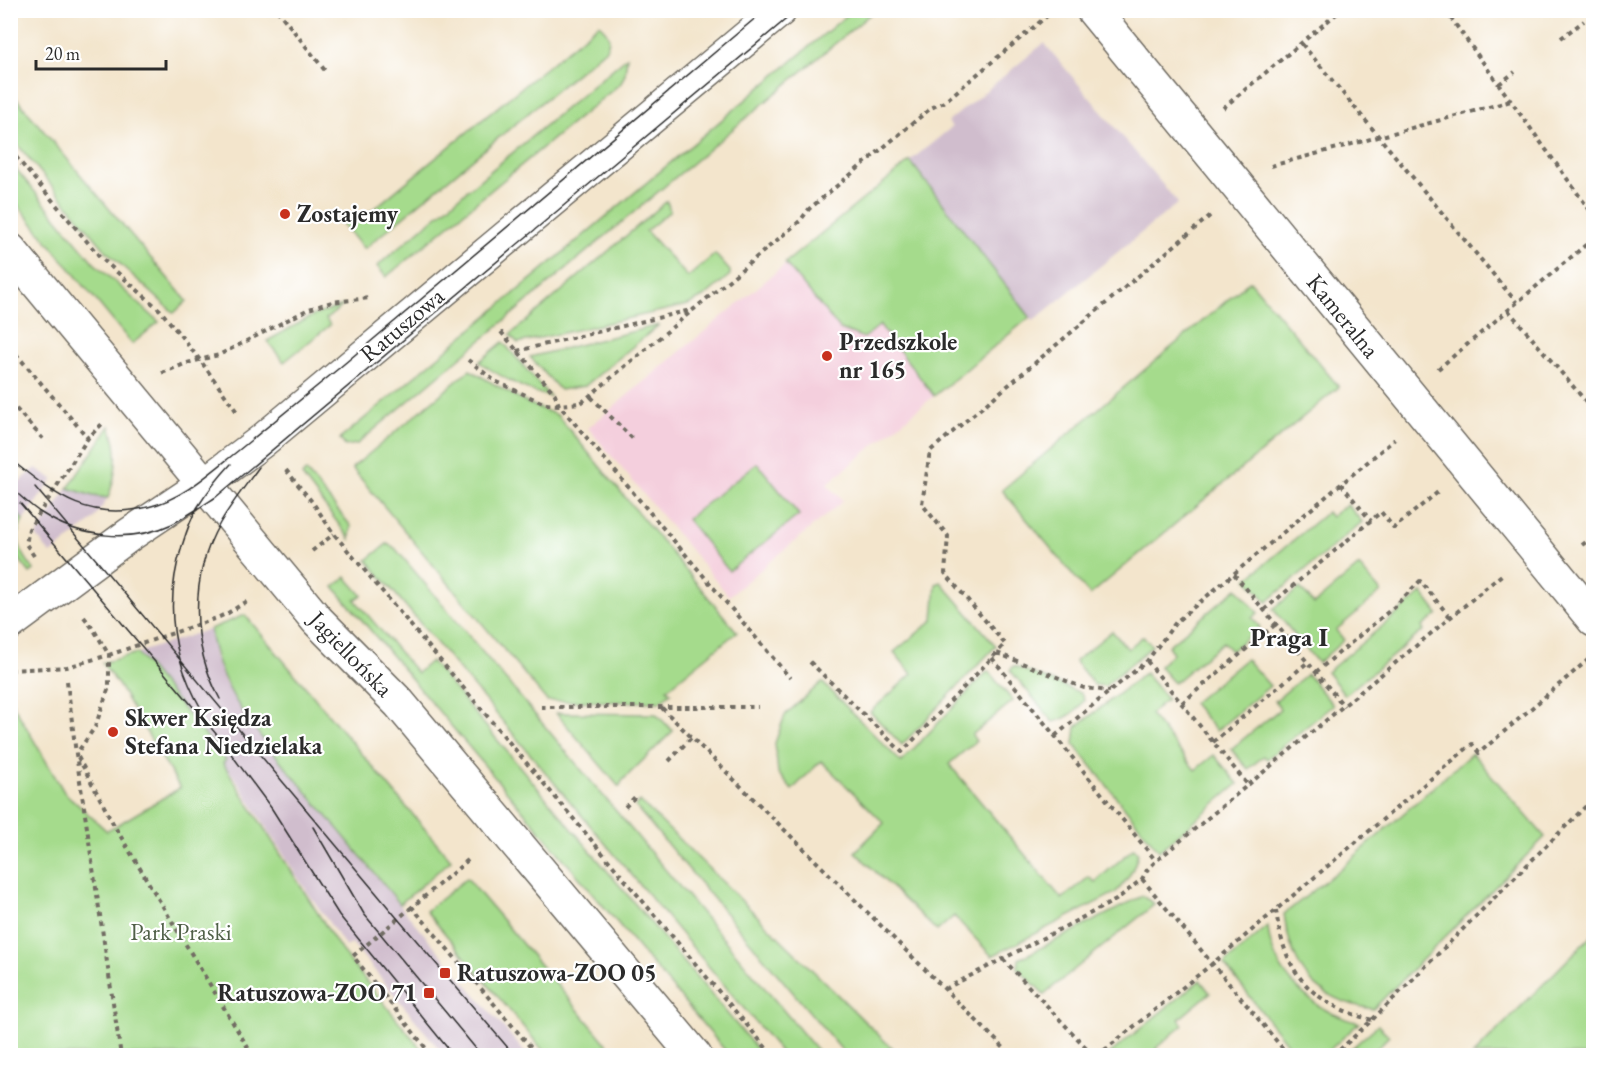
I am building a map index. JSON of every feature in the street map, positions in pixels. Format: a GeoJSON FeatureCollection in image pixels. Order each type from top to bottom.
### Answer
{"type":"FeatureCollection","features":[{"type":"Feature","properties":{"kind":"street","name":"Ratuszowa"},"geometry":{"type":"LineString","coordinates":[[10,623],[129,535],[205,484],[307,405],[780,10]]}},
{"type":"Feature","properties":{"kind":"street","name":"Kameralna"},"geometry":{"type":"LineString","coordinates":[[1093,10],[1593,620]]}},
{"type":"Feature","properties":{"kind":"street","name":"Jagiellońska"},"geometry":{"type":"LineString","coordinates":[[10,250],[317,620],[399,703],[694,1056]]}},
{"type":"Feature","properties":{"kind":"path"},"geometry":{"type":"LineString","coordinates":[[277,10],[327,73]]}},
{"type":"Feature","properties":{"kind":"path"},"geometry":{"type":"LineString","coordinates":[[468,360],[495,381],[545,404],[581,403],[800,221],[809,209],[931,108],[944,102],[1053,10]]}},
{"type":"Feature","properties":{"kind":"path"},"geometry":{"type":"LineString","coordinates":[[1222,109],[1341,10]]}},
{"type":"Feature","properties":{"kind":"path"},"geometry":{"type":"LineString","coordinates":[[1445,10],[1593,216]]}},
{"type":"Feature","properties":{"kind":"path"},"geometry":{"type":"LineString","coordinates":[[1561,38],[1584,21]]}},
{"type":"Feature","properties":{"kind":"path"},"geometry":{"type":"LineString","coordinates":[[1302,44],[1517,303]]}},
{"type":"Feature","properties":{"kind":"path"},"geometry":{"type":"LineString","coordinates":[[1499,84],[1515,72]]}},
{"type":"Feature","properties":{"kind":"path"},"geometry":{"type":"LineString","coordinates":[[1263,168],[1511,100]]}},
{"type":"Feature","properties":{"kind":"path"},"geometry":{"type":"LineString","coordinates":[[10,150],[101,258],[160,310],[200,360],[228,401]]}},
{"type":"Feature","properties":{"kind":"path"},"geometry":{"type":"LineString","coordinates":[[810,662],[902,752],[997,653],[1005,644],[945,573],[948,536],[922,504],[930,451],[1212,215]]}},
{"type":"Feature","properties":{"kind":"path"},"geometry":{"type":"LineString","coordinates":[[1436,371],[1593,238]]}},
{"type":"Feature","properties":{"kind":"path"},"geometry":{"type":"LineString","coordinates":[[157,376],[173,368],[219,355],[323,304],[348,299],[381,298]]}},
{"type":"Feature","properties":{"kind":"path"},"geometry":{"type":"LineString","coordinates":[[518,351],[696,309]]}},
{"type":"Feature","properties":{"kind":"path"},"geometry":{"type":"LineString","coordinates":[[1508,310],[1593,411]]}},
{"type":"Feature","properties":{"kind":"path"},"geometry":{"type":"LineString","coordinates":[[501,332],[790,678]]}},
{"type":"Feature","properties":{"kind":"path"},"geometry":{"type":"LineString","coordinates":[[10,347],[88,438]]}},
{"type":"Feature","properties":{"kind":"path"},"geometry":{"type":"LineString","coordinates":[[591,397],[633,439]]}},
{"type":"Feature","properties":{"kind":"path"},"geometry":{"type":"LineString","coordinates":[[10,402],[44,439]]}},
{"type":"Feature","properties":{"kind":"path"},"geometry":{"type":"LineString","coordinates":[[40,564],[26,544],[29,529],[88,438],[107,418]]}},
{"type":"Feature","properties":{"kind":"path"},"geometry":{"type":"LineString","coordinates":[[1055,736],[1147,661],[1176,622],[1396,438]]}},
{"type":"Feature","properties":{"kind":"path"},"geometry":{"type":"LineString","coordinates":[[298,484],[334,534],[773,1056]]}},
{"type":"Feature","properties":{"kind":"path"},"geometry":{"type":"LineString","coordinates":[[1341,484],[1371,521]]}},
{"type":"Feature","properties":{"kind":"path"},"geometry":{"type":"LineString","coordinates":[[1264,610],[1381,512],[1394,528],[1439,491]]}},
{"type":"Feature","properties":{"kind":"path"},"geometry":{"type":"LineString","coordinates":[[306,556],[334,534]]}},
{"type":"Feature","properties":{"kind":"path"},"geometry":{"type":"LineString","coordinates":[[945,989],[1116,900],[1142,879],[1156,861],[1504,572]]}},
{"type":"Feature","properties":{"kind":"path"},"geometry":{"type":"LineString","coordinates":[[1234,574],[1344,706]]}},
{"type":"Feature","properties":{"kind":"path"},"geometry":{"type":"LineString","coordinates":[[1316,672],[1394,607],[1420,581],[1450,617]]}},
{"type":"Feature","properties":{"kind":"path"},"geometry":{"type":"LineString","coordinates":[[10,670],[67,667],[109,655],[217,618],[252,597]]}},
{"type":"Feature","properties":{"kind":"path"},"geometry":{"type":"LineString","coordinates":[[76,754],[95,727],[109,687],[109,655],[86,619]]}},
{"type":"Feature","properties":{"kind":"path"},"geometry":{"type":"LineString","coordinates":[[1182,703],[1276,624]]}},
{"type":"Feature","properties":{"kind":"path"},"geometry":{"type":"LineString","coordinates":[[997,653],[1084,688],[1111,691]]}},
{"type":"Feature","properties":{"kind":"path"},"geometry":{"type":"LineString","coordinates":[[992,658],[1156,861]]}},
{"type":"Feature","properties":{"kind":"path"},"geometry":{"type":"LineString","coordinates":[[1003,959],[1095,1056],[1212,964],[1472,744],[1479,753],[1590,659]]}},
{"type":"Feature","properties":{"kind":"path"},"geometry":{"type":"LineString","coordinates":[[1147,661],[1248,785]]}},
{"type":"Feature","properties":{"kind":"path"},"geometry":{"type":"LineString","coordinates":[[1213,742],[1308,662]]}},
{"type":"Feature","properties":{"kind":"path"},"geometry":{"type":"LineString","coordinates":[[67,681],[121,1056]]}},
{"type":"Feature","properties":{"kind":"path"},"geometry":{"type":"LineString","coordinates":[[541,707],[758,707]]}},
{"type":"Feature","properties":{"kind":"path"},"geometry":{"type":"LineString","coordinates":[[662,708],[1012,1056]]}},
{"type":"Feature","properties":{"kind":"path"},"geometry":{"type":"LineString","coordinates":[[669,761],[691,738]]}},
{"type":"Feature","properties":{"kind":"path"},"geometry":{"type":"LineString","coordinates":[[76,754],[115,827],[253,1056]]}},
{"type":"Feature","properties":{"kind":"path"},"geometry":{"type":"LineString","coordinates":[[625,807],[635,796]]}},
{"type":"Feature","properties":{"kind":"path"},"geometry":{"type":"LineString","coordinates":[[1333,1056],[1372,1020],[1593,798]]}},
{"type":"Feature","properties":{"kind":"path"},"geometry":{"type":"LineString","coordinates":[[432,1056],[353,956],[468,860]]}},
{"type":"Feature","properties":{"kind":"path"},"geometry":{"type":"LineString","coordinates":[[1142,879],[1288,1056]]}},
{"type":"Feature","properties":{"kind":"path"},"geometry":{"type":"LineString","coordinates":[[412,907],[538,1056]]}},
{"type":"Feature","properties":{"kind":"path"},"geometry":{"type":"LineString","coordinates":[[1276,910],[1287,959],[1298,976],[1312,991],[1330,1004],[1350,1014],[1372,1020]]}},
{"type":"Feature","properties":{"kind":"shaded area"},"geometry":{"type":"Polygon","coordinates":[[[1044,43],[1178,203],[1033,321],[910,161],[952,127],[948,122],[1044,43]]]}},
{"type":"Feature","properties":{"kind":"shaded area","name":"Przedszkole nr 165"},"geometry":{"type":"Polygon","coordinates":[[[910,161],[1030,317],[827,484],[843,501],[729,596],[588,428],[910,161]]]}},
{"type":"Feature","properties":{"kind":"shaded area"},"geometry":{"type":"Polygon","coordinates":[[[36,468],[53,479],[23,520],[11,506],[11,489],[36,468]]]}},
{"type":"Feature","properties":{"kind":"shaded area"},"geometry":{"type":"Polygon","coordinates":[[[68,488],[108,498],[93,520],[51,554],[36,536],[68,488]]]}},
{"type":"Feature","properties":{"kind":"shaded area"},"geometry":{"type":"Polygon","coordinates":[[[210,629],[214,655],[225,683],[257,732],[527,1055],[444,1055],[352,943],[346,947],[300,881],[236,779],[136,659],[137,653],[210,629]]]}},
{"type":"Feature","properties":{"kind":"green space"},"geometry":{"type":"Polygon","coordinates":[[[853,10],[874,11],[357,444],[345,446],[340,439],[853,10]]]}},
{"type":"Feature","properties":{"kind":"green space"},"geometry":{"type":"Polygon","coordinates":[[[599,24],[608,35],[609,41],[606,49],[364,249],[340,221],[351,222],[365,216],[599,24]]]}},
{"type":"Feature","properties":{"kind":"green space"},"geometry":{"type":"Polygon","coordinates":[[[627,57],[625,74],[621,83],[386,277],[377,266],[627,57]]]}},
{"type":"Feature","properties":{"kind":"green space"},"geometry":{"type":"Polygon","coordinates":[[[10,91],[187,301],[174,313],[107,252],[11,137],[10,91]]]}},
{"type":"Feature","properties":{"kind":"green space"},"geometry":{"type":"Polygon","coordinates":[[[910,161],[1030,317],[934,396],[880,325],[864,338],[840,329],[785,263],[910,161]]]}},
{"type":"Feature","properties":{"kind":"green space"},"geometry":{"type":"Polygon","coordinates":[[[11,163],[94,263],[159,322],[132,344],[11,197],[11,163]]]}},
{"type":"Feature","properties":{"kind":"green space"},"geometry":{"type":"Polygon","coordinates":[[[667,201],[670,211],[646,231],[688,277],[715,254],[730,271],[730,275],[705,296],[688,305],[518,343],[510,335],[667,201]]]}},
{"type":"Feature","properties":{"kind":"green space"},"geometry":{"type":"Polygon","coordinates":[[[1250,281],[1339,387],[1090,595],[1002,490],[1250,281]]]}},
{"type":"Feature","properties":{"kind":"green space"},"geometry":{"type":"Polygon","coordinates":[[[344,305],[326,319],[330,325],[284,362],[267,341],[312,316],[344,305]]]}},
{"type":"Feature","properties":{"kind":"green space"},"geometry":{"type":"Polygon","coordinates":[[[659,325],[585,386],[560,390],[530,357],[659,325]]]}},
{"type":"Feature","properties":{"kind":"green space"},"geometry":{"type":"Polygon","coordinates":[[[503,342],[550,397],[531,391],[479,362],[503,342]]]}},
{"type":"Feature","properties":{"kind":"green space"},"geometry":{"type":"Polygon","coordinates":[[[470,370],[527,403],[557,415],[737,632],[667,689],[671,693],[659,702],[547,701],[352,468],[470,370]]]}},
{"type":"Feature","properties":{"kind":"green space"},"geometry":{"type":"Polygon","coordinates":[[[110,426],[115,444],[116,462],[114,480],[108,498],[68,488],[110,426]]]}},
{"type":"Feature","properties":{"kind":"green space"},"geometry":{"type":"Polygon","coordinates":[[[757,463],[799,515],[729,571],[687,519],[757,463]]]}},
{"type":"Feature","properties":{"kind":"green space"},"geometry":{"type":"Polygon","coordinates":[[[306,471],[351,526],[350,539],[302,476],[306,471]]]}},
{"type":"Feature","properties":{"kind":"green space"},"geometry":{"type":"Polygon","coordinates":[[[1347,504],[1362,522],[1267,602],[1247,579],[1327,512],[1331,517],[1347,504]]]}},
{"type":"Feature","properties":{"kind":"green space"},"geometry":{"type":"Polygon","coordinates":[[[11,506],[23,520],[18,540],[22,552],[34,570],[30,573],[11,549],[11,506]]]}},
{"type":"Feature","properties":{"kind":"green space"},"geometry":{"type":"Polygon","coordinates":[[[387,544],[395,548],[821,1055],[783,1055],[367,560],[387,544]]]}},
{"type":"Feature","properties":{"kind":"green space"},"geometry":{"type":"Polygon","coordinates":[[[1359,566],[1381,592],[1336,630],[1344,640],[1318,663],[1273,609],[1300,588],[1314,604],[1359,566]]]}},
{"type":"Feature","properties":{"kind":"green space"},"geometry":{"type":"Polygon","coordinates":[[[346,577],[362,595],[355,600],[417,673],[431,661],[762,1055],[729,1055],[334,587],[346,577]]]}},
{"type":"Feature","properties":{"kind":"green space"},"geometry":{"type":"Polygon","coordinates":[[[941,582],[996,646],[902,745],[870,712],[912,674],[894,652],[933,620],[936,584],[941,582]]]}},
{"type":"Feature","properties":{"kind":"green space"},"geometry":{"type":"Polygon","coordinates":[[[1237,588],[1258,613],[1252,618],[1260,627],[1231,651],[1223,642],[1174,683],[1159,666],[1173,653],[1168,646],[1237,588]]]}},
{"type":"Feature","properties":{"kind":"green space"},"geometry":{"type":"Polygon","coordinates":[[[1422,593],[1438,614],[1422,627],[1424,630],[1345,695],[1327,672],[1422,593]]]}},
{"type":"Feature","properties":{"kind":"green space"},"geometry":{"type":"Polygon","coordinates":[[[245,615],[451,860],[400,904],[262,738],[234,698],[215,653],[210,629],[245,615]]]}},
{"type":"Feature","properties":{"kind":"green space"},"geometry":{"type":"Polygon","coordinates":[[[1112,631],[1128,649],[1143,636],[1152,646],[1105,686],[1094,685],[1075,661],[1112,631]]]}},
{"type":"Feature","properties":{"kind":"green space","name":"Park Praski"},"geometry":{"type":"Polygon","coordinates":[[[137,653],[226,760],[223,763],[341,950],[426,1055],[11,1055],[11,701],[64,792],[107,831],[180,788],[119,686],[102,663],[137,653]]]}},
{"type":"Feature","properties":{"kind":"green space"},"geometry":{"type":"Polygon","coordinates":[[[1246,659],[1270,686],[1216,731],[1193,703],[1246,659]]]}},
{"type":"Feature","properties":{"kind":"green space"},"geometry":{"type":"Polygon","coordinates":[[[1014,666],[1081,693],[1084,700],[1070,714],[1053,722],[1010,670],[1014,666]]]}},
{"type":"Feature","properties":{"kind":"green space"},"geometry":{"type":"Polygon","coordinates":[[[988,671],[1013,701],[972,735],[976,741],[949,764],[1062,899],[1089,877],[1095,882],[1134,848],[1138,853],[1129,875],[1115,893],[992,956],[954,916],[937,931],[855,852],[884,823],[821,761],[792,790],[778,773],[775,743],[785,715],[822,682],[901,762],[988,671]]]}},
{"type":"Feature","properties":{"kind":"green space"},"geometry":{"type":"Polygon","coordinates":[[[1145,673],[1167,699],[1150,714],[1195,770],[1214,755],[1238,784],[1159,851],[1074,744],[1076,727],[1145,673]]]}},
{"type":"Feature","properties":{"kind":"green space"},"geometry":{"type":"Polygon","coordinates":[[[1307,674],[1333,705],[1267,759],[1264,756],[1248,769],[1231,749],[1280,709],[1275,701],[1307,674]]]}},
{"type":"Feature","properties":{"kind":"green space"},"geometry":{"type":"Polygon","coordinates":[[[556,713],[656,714],[673,731],[623,780],[619,787],[556,713]]]}},
{"type":"Feature","properties":{"kind":"green space"},"geometry":{"type":"Polygon","coordinates":[[[1472,753],[1545,837],[1373,1009],[1353,1005],[1321,990],[1300,967],[1293,952],[1284,914],[1338,871],[1472,753]]]}},
{"type":"Feature","properties":{"kind":"green space"},"geometry":{"type":"Polygon","coordinates":[[[640,801],[899,1055],[846,1055],[635,806],[640,801]]]}},
{"type":"Feature","properties":{"kind":"green space"},"geometry":{"type":"Polygon","coordinates":[[[467,878],[616,1055],[547,1055],[426,911],[467,878]]]}},
{"type":"Feature","properties":{"kind":"green space"},"geometry":{"type":"Polygon","coordinates":[[[1142,896],[1155,904],[1044,994],[1018,969],[1019,959],[1142,896]]]}},
{"type":"Feature","properties":{"kind":"green space"},"geometry":{"type":"Polygon","coordinates":[[[1268,926],[1277,960],[1286,975],[1298,988],[1326,1010],[1359,1023],[1324,1055],[1296,1055],[1224,964],[1268,926]]]}},
{"type":"Feature","properties":{"kind":"green space"},"geometry":{"type":"Polygon","coordinates":[[[1593,934],[1593,1055],[1473,1055],[1593,934]]]}},
{"type":"Feature","properties":{"kind":"green space"},"geometry":{"type":"Polygon","coordinates":[[[1200,980],[1210,993],[1179,1019],[1183,1025],[1156,1048],[1162,1055],[1108,1055],[1200,980]]]}},
{"type":"Feature","properties":{"kind":"green space"},"geometry":{"type":"Polygon","coordinates":[[[1378,1025],[1389,1036],[1370,1055],[1344,1055],[1378,1025]]]}},
{"type":"Feature","properties":{"kind":"tram line"},"geometry":{"type":"LineString","coordinates":[[15,463],[61,496],[76,503],[109,511],[127,511],[148,507],[185,491],[218,467],[338,369],[765,10]]}},
{"type":"Feature","properties":{"kind":"tram line"},"geometry":{"type":"LineString","coordinates":[[10,487],[43,514],[90,533],[123,536],[140,534],[172,524],[189,514],[216,497],[797,10]]}},
{"type":"Feature","properties":{"kind":"tram line"},"geometry":{"type":"LineString","coordinates":[[202,710],[192,690],[178,650],[174,630],[173,588],[176,567],[192,517],[231,464]]}},
{"type":"Feature","properties":{"kind":"tram line"},"geometry":{"type":"LineString","coordinates":[[220,699],[203,657],[199,634],[199,588],[210,544],[220,523],[259,467]]}},
{"type":"Feature","properties":{"kind":"tram line"},"geometry":{"type":"LineString","coordinates":[[35,487],[515,1056]]}},
{"type":"Feature","properties":{"kind":"tram line"},"geometry":{"type":"LineString","coordinates":[[20,503],[217,735],[272,809],[339,915],[454,1056]]}},
{"type":"Feature","properties":{"kind":"tram line"},"geometry":{"type":"LineString","coordinates":[[313,827],[364,914],[482,1056]]}},
{"type":"Feature","properties":{"kind":"place","name":"Zostajemy"},"geometry":{"type":"Point","coordinates":[285,214]}},
{"type":"Feature","properties":{"kind":"place","name":"Przedszkole nr 165"},"geometry":{"type":"Point","coordinates":[827,356]}},
{"type":"Feature","properties":{"kind":"place","name":"Skwer Księdza Stefana Niedzielaka"},"geometry":{"type":"Point","coordinates":[113,732]}},
{"type":"Feature","properties":{"kind":"place","name":"Ratuszowa-ZOO 05"},"geometry":{"type":"Point","coordinates":[445,973]}},
{"type":"Feature","properties":{"kind":"place","name":"Ratuszowa-ZOO 71"},"geometry":{"type":"Point","coordinates":[429,993]}},
{"type":"Feature","properties":{"kind":"district","name":"Praga I"},"geometry":{"type":"Point","coordinates":[1289,637]}}]}
